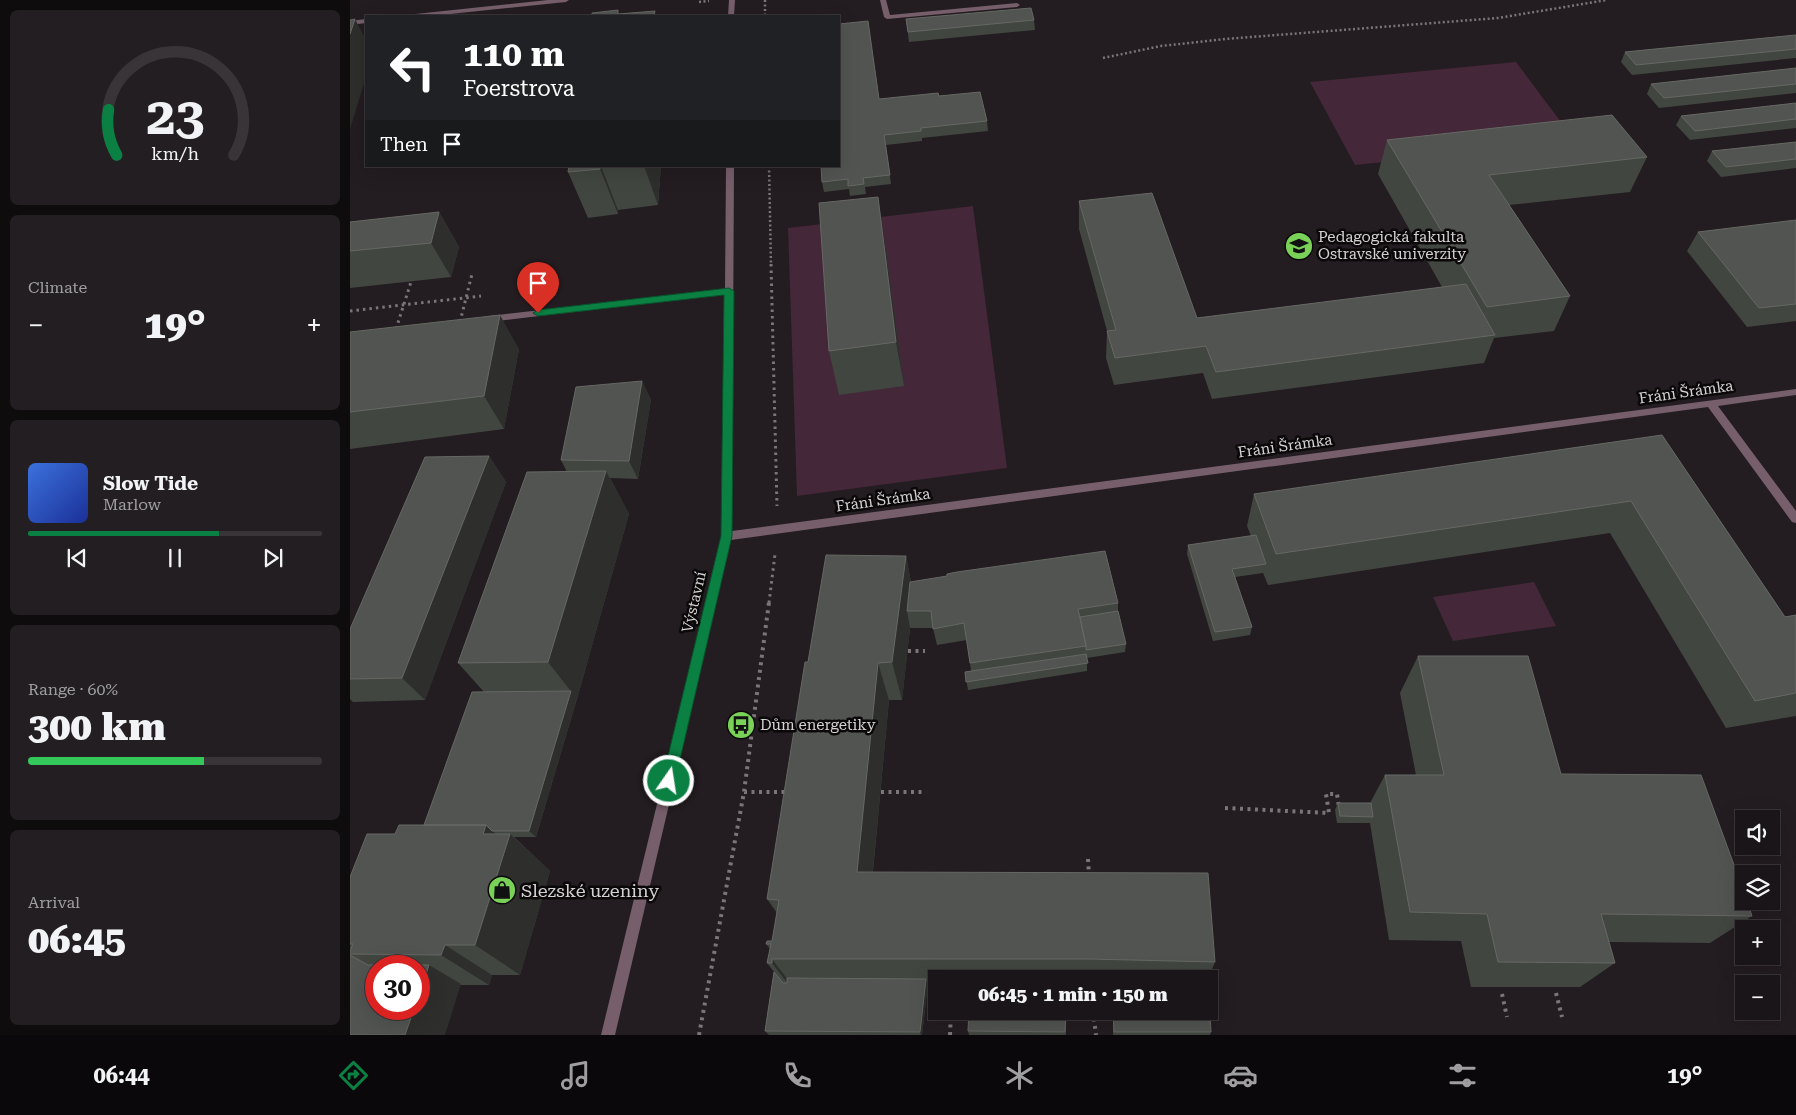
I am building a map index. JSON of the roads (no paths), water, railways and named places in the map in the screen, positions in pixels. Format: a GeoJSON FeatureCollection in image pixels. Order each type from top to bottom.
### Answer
{"type":"FeatureCollection","features":[{"type":"Feature","properties":{"kind":"street"},"geometry":{"type":"LineString","coordinates":[[424,15],[566,0]]}},
{"type":"Feature","properties":{"kind":"street"},"geometry":{"type":"LineString","coordinates":[[731,15],[732,0]]}},
{"type":"Feature","properties":{"kind":"street"},"geometry":{"type":"LineString","coordinates":[[883,0],[887,17],[1017,5]]}},
{"type":"Feature","properties":{"kind":"street"},"geometry":{"type":"LineString","coordinates":[[350,23],[365,22]]}},
{"type":"Feature","properties":{"kind":"street","name":"Výstavní"},"geometry":{"type":"LineString","coordinates":[[608,1035],[727,536],[730,167]]}},
{"type":"Feature","properties":{"kind":"street"},"geometry":{"type":"LineString","coordinates":[[460,322],[729,291]]}},
{"type":"Feature","properties":{"kind":"street","name":"Fráni Šrámka"},"geometry":{"type":"LineString","coordinates":[[727,536],[1796,392]]}},
{"type":"Feature","properties":{"kind":"street"},"geometry":{"type":"LineString","coordinates":[[1711,404],[1796,519]]}},
{"type":"Feature","properties":{"kind":"place","name":"Pedagogická fakulta Ostravské univerzity"},"geometry":{"type":"Point","coordinates":[1299,246]}},
{"type":"Feature","properties":{"kind":"place","name":"Dům energetiky"},"geometry":{"type":"Point","coordinates":[741,725]}},
{"type":"Feature","properties":{"kind":"place","name":"Slezské uzeniny"},"geometry":{"type":"Point","coordinates":[502,890]}}]}
